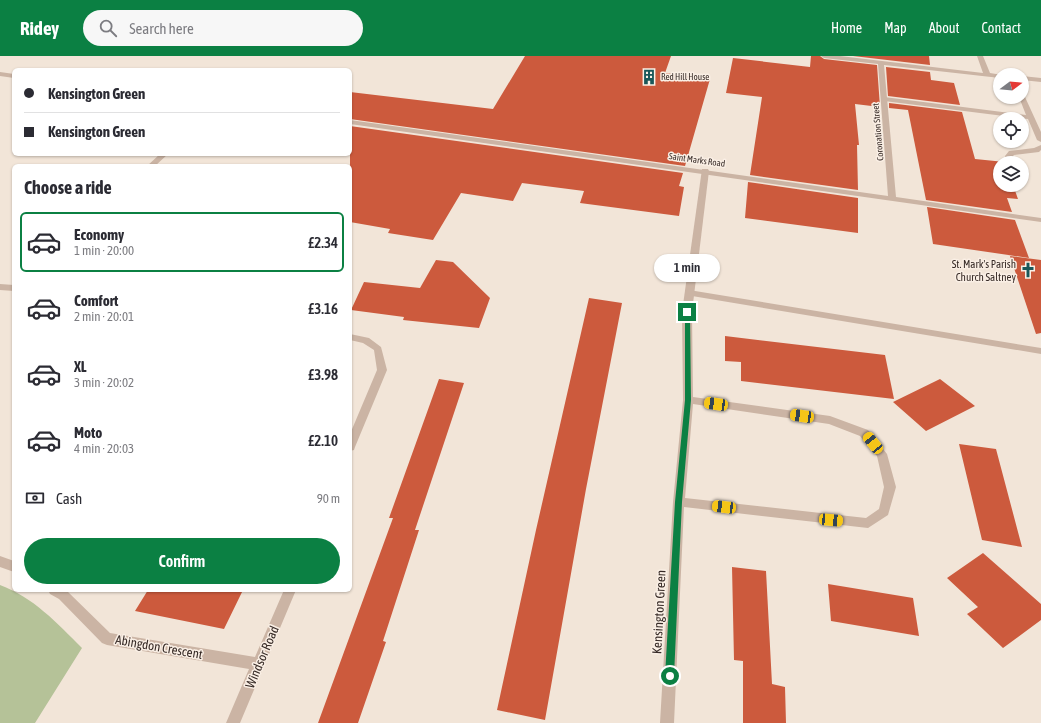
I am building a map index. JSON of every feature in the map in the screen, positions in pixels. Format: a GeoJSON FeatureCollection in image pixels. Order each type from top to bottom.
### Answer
{"type":"FeatureCollection","features":[{"type":"Feature","properties":{"kind":"street"},"geometry":{"type":"LineString","coordinates":[[824,56],[881,64],[993,75]]}},
{"type":"Feature","properties":{"kind":"street"},"geometry":{"type":"LineString","coordinates":[[980,56],[987,75]]}},
{"type":"Feature","properties":{"kind":"street","name":"Coronation Street"},"geometry":{"type":"LineString","coordinates":[[881,64],[892,199]]}},
{"type":"Feature","properties":{"kind":"street"},"geometry":{"type":"LineString","coordinates":[[0,74],[12,76]]}},
{"type":"Feature","properties":{"kind":"street"},"geometry":{"type":"LineString","coordinates":[[1029,79],[1041,80]]}},
{"type":"Feature","properties":{"kind":"street"},"geometry":{"type":"LineString","coordinates":[[884,99],[1030,117]]}},
{"type":"Feature","properties":{"kind":"street"},"geometry":{"type":"LineString","coordinates":[[1025,104],[1041,140]]}},
{"type":"Feature","properties":{"kind":"street","name":"Saint Marks Road"},"geometry":{"type":"LineString","coordinates":[[352,122],[705,171],[1041,220]]}},
{"type":"Feature","properties":{"kind":"street"},"geometry":{"type":"LineString","coordinates":[[1009,156],[1012,153],[1036,150],[1041,147]]}},
{"type":"Feature","properties":{"kind":"street"},"geometry":{"type":"LineString","coordinates":[[153,164],[162,156]]}},
{"type":"Feature","properties":{"kind":"street","name":"Kensington Green"},"geometry":{"type":"LineString","coordinates":[[667,723],[679,502],[688,400],[687,312],[705,171]]}},
{"type":"Feature","properties":{"kind":"street"},"geometry":{"type":"LineString","coordinates":[[0,286],[12,288]]}},
{"type":"Feature","properties":{"kind":"street"},"geometry":{"type":"LineString","coordinates":[[689,293],[1041,351]]}},
{"type":"Feature","properties":{"kind":"street"},"geometry":{"type":"LineString","coordinates":[[352,337],[366,340],[378,349],[382,370],[352,442]]}},
{"type":"Feature","properties":{"kind":"street"},"geometry":{"type":"LineString","coordinates":[[679,502],[868,523],[884,512],[890,487],[882,454],[864,433],[830,420],[688,400]]}},
{"type":"Feature","properties":{"kind":"street"},"geometry":{"type":"LineString","coordinates":[[0,561],[12,566]]}},
{"type":"Feature","properties":{"kind":"street","name":"Abingdon Crescent"},"geometry":{"type":"LineString","coordinates":[[58,592],[63,595],[108,639],[259,664]]}},
{"type":"Feature","properties":{"kind":"street","name":"Windsor Road"},"geometry":{"type":"LineString","coordinates":[[232,723],[289,592]]}},
{"type":"Feature","properties":{"kind":"green space"},"geometry":{"type":"Polygon","coordinates":[[[0,585],[23,596],[34,604],[54,620],[82,648],[35,723],[0,723],[0,585]]]}},
{"type":"Feature","properties":{"kind":"building"},"geometry":{"type":"Polygon","coordinates":[[[525,56],[671,56],[665,73],[710,79],[685,166],[352,119],[352,92],[493,109],[525,56]]]}},
{"type":"Feature","properties":{"kind":"building"},"geometry":{"type":"Polygon","coordinates":[[[811,56],[820,56],[824,59],[877,65],[880,107],[855,104],[859,145],[857,145],[858,190],[750,175],[762,97],[726,93],[733,58],[810,67],[811,56]]]}},
{"type":"Feature","properties":{"kind":"building"},"geometry":{"type":"Polygon","coordinates":[[[853,56],[929,56],[930,65],[853,56]]]}},
{"type":"Feature","properties":{"kind":"building"},"geometry":{"type":"Polygon","coordinates":[[[886,67],[930,72],[931,80],[954,83],[960,105],[888,96],[886,67]]]}},
{"type":"Feature","properties":{"kind":"building"},"geometry":{"type":"Polygon","coordinates":[[[889,103],[962,112],[975,159],[993,161],[993,192],[1016,192],[1018,199],[1007,198],[1012,212],[926,200],[908,110],[889,108],[889,103]]]}},
{"type":"Feature","properties":{"kind":"building"},"geometry":{"type":"Polygon","coordinates":[[[352,126],[683,173],[679,186],[684,187],[679,216],[580,203],[584,191],[522,183],[513,201],[461,193],[433,240],[388,233],[390,229],[352,222],[352,164],[350,164],[350,156],[352,156],[352,126]]]}},
{"type":"Feature","properties":{"kind":"building"},"geometry":{"type":"Polygon","coordinates":[[[748,182],[858,198],[858,233],[745,218],[748,182]]]}},
{"type":"Feature","properties":{"kind":"building"},"geometry":{"type":"Polygon","coordinates":[[[927,207],[1015,220],[1029,258],[933,244],[927,207]]]}},
{"type":"Feature","properties":{"kind":"building"},"geometry":{"type":"Polygon","coordinates":[[[1010,256],[1041,260],[1041,333],[1036,334],[1010,256]]]}},
{"type":"Feature","properties":{"kind":"building"},"geometry":{"type":"Polygon","coordinates":[[[436,260],[453,262],[490,298],[479,328],[403,320],[404,317],[352,310],[364,282],[420,288],[436,260]]]}},
{"type":"Feature","properties":{"kind":"building"},"geometry":{"type":"Polygon","coordinates":[[[589,298],[622,303],[586,489],[545,720],[497,710],[589,298]]]}},
{"type":"Feature","properties":{"kind":"building"},"geometry":{"type":"Polygon","coordinates":[[[725,336],[885,355],[894,399],[741,381],[741,362],[725,361],[725,336]]]}},
{"type":"Feature","properties":{"kind":"building"},"geometry":{"type":"Polygon","coordinates":[[[439,379],[464,383],[415,530],[419,530],[383,641],[386,642],[358,723],[318,723],[393,518],[389,518],[439,379]]]}},
{"type":"Feature","properties":{"kind":"building"},"geometry":{"type":"Polygon","coordinates":[[[940,379],[975,406],[926,431],[893,402],[940,379]]]}},
{"type":"Feature","properties":{"kind":"building"},"geometry":{"type":"Polygon","coordinates":[[[959,444],[996,449],[1022,547],[982,540],[959,444]]]}},
{"type":"Feature","properties":{"kind":"building"},"geometry":{"type":"Polygon","coordinates":[[[983,553],[1041,604],[1041,620],[1003,648],[967,614],[978,607],[947,578],[983,553]]]}},
{"type":"Feature","properties":{"kind":"building"},"geometry":{"type":"Polygon","coordinates":[[[732,567],[766,571],[772,684],[785,687],[786,723],[743,723],[743,661],[734,660],[732,567]]]}},
{"type":"Feature","properties":{"kind":"building"},"geometry":{"type":"Polygon","coordinates":[[[828,584],[913,598],[919,636],[831,621],[828,584]]]}},
{"type":"Feature","properties":{"kind":"building"},"geometry":{"type":"Polygon","coordinates":[[[147,592],[242,592],[224,629],[135,611],[147,592]]]}},
{"type":"Feature","properties":{"kind":"place","name":"Red Hill House"},"geometry":{"type":"Point","coordinates":[649,77]}},
{"type":"Feature","properties":{"kind":"place","name":"St. Mark's Parish Church Saltney"},"geometry":{"type":"Point","coordinates":[1028,270]}},
{"type":"Feature","properties":{"kind":"route"},"geometry":{"type":"LineString","coordinates":[[670,676],[679,502],[688,400],[687,312]]}}]}
